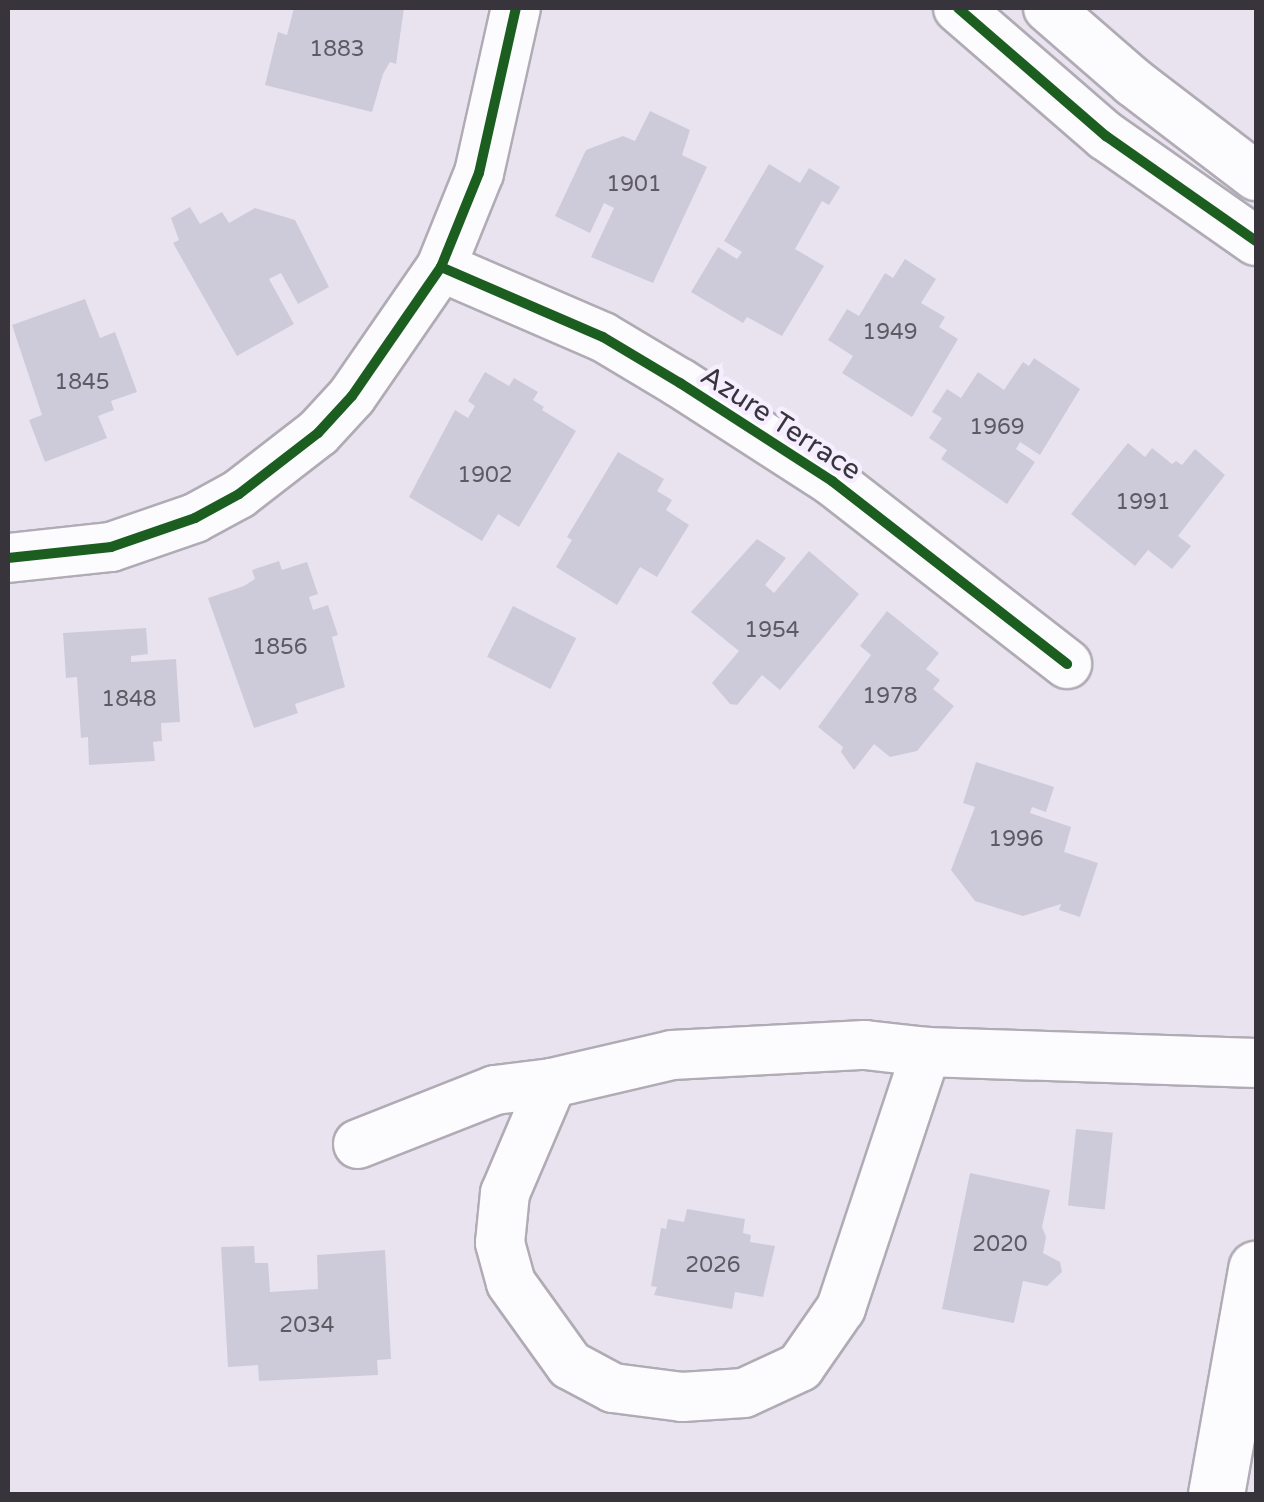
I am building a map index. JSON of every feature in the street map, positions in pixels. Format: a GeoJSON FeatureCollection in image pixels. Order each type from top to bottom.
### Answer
{"type":"FeatureCollection","features":[{"type":"Feature","properties":{"kind":"main road"},"geometry":{"type":"LineString","coordinates":[[1216,1494],[1242,1420],[1256,1269]]}},
{"type":"Feature","properties":{"kind":"street"},"geometry":{"type":"LineString","coordinates":[[8,558],[112,546],[195,518],[239,494],[318,433],[352,396],[441,267],[479,172],[516,8]]}},
{"type":"Feature","properties":{"kind":"street"},"geometry":{"type":"LineString","coordinates":[[958,8],[1106,136],[1256,241]]}},
{"type":"Feature","properties":{"kind":"street"},"geometry":{"type":"LineString","coordinates":[[1048,8],[1133,82],[1256,176]]}},
{"type":"Feature","properties":{"kind":"street","name":"Azure Terrace"},"geometry":{"type":"LineString","coordinates":[[441,267],[603,337],[710,403],[832,481],[1067,664]]}},
{"type":"Feature","properties":{"kind":"street"},"geometry":{"type":"LineString","coordinates":[[358,1144],[495,1090],[552,1083],[672,1055],[865,1046],[926,1052],[1256,1063]]}},
{"type":"Feature","properties":{"kind":"street"},"geometry":{"type":"LineString","coordinates":[[552,1083],[504,1193],[500,1243],[511,1283],[570,1365],[613,1388],[682,1396],[744,1393],[800,1367],[841,1308],[926,1052]]}},
{"type":"Feature","properties":{"kind":"building"},"geometry":{"type":"Polygon","coordinates":[[[294,8],[404,8],[396,64],[390,62],[383,74],[372,112],[265,85],[278,32],[287,35],[294,8]]]}},
{"type":"Feature","properties":{"kind":"building"},"geometry":{"type":"Polygon","coordinates":[[[650,111],[690,130],[682,155],[707,167],[653,283],[591,257],[614,208],[604,203],[590,233],[555,216],[586,150],[623,136],[635,141],[650,111]]]}},
{"type":"Feature","properties":{"kind":"building"},"geometry":{"type":"Polygon","coordinates":[[[769,164],[800,183],[809,168],[840,187],[829,205],[822,201],[795,249],[824,266],[782,336],[747,317],[743,323],[691,292],[718,247],[737,259],[742,252],[724,241],[769,164]]]}},
{"type":"Feature","properties":{"kind":"building"},"geometry":{"type":"Polygon","coordinates":[[[190,207],[200,224],[222,212],[229,223],[255,208],[295,220],[329,287],[298,304],[281,273],[269,279],[294,324],[237,356],[173,243],[179,240],[171,218],[190,207]]]}},
{"type":"Feature","properties":{"kind":"building"},"geometry":{"type":"Polygon","coordinates":[[[905,259],[936,279],[921,303],[945,317],[939,327],[958,339],[912,417],[842,373],[853,356],[828,340],[847,309],[859,316],[885,273],[893,278],[905,259]]]}},
{"type":"Feature","properties":{"kind":"building"},"geometry":{"type":"Polygon","coordinates":[[[85,299],[100,338],[115,332],[137,392],[111,401],[114,410],[98,416],[107,438],[45,462],[29,420],[42,415],[12,325],[85,299]]]}},
{"type":"Feature","properties":{"kind":"building"},"geometry":{"type":"Polygon","coordinates":[[[1034,358],[1080,389],[1040,455],[1020,442],[1016,449],[1035,462],[1007,504],[941,459],[947,450],[929,438],[942,418],[932,412],[947,389],[961,398],[978,372],[1004,390],[1023,362],[1029,366],[1034,358]]]}},
{"type":"Feature","properties":{"kind":"building"},"geometry":{"type":"Polygon","coordinates":[[[485,372],[509,386],[514,378],[538,392],[533,400],[544,407],[542,410],[576,431],[519,527],[498,514],[482,541],[409,497],[455,410],[468,418],[475,406],[468,401],[485,372]]]}},
{"type":"Feature","properties":{"kind":"building"},"geometry":{"type":"Polygon","coordinates":[[[1128,443],[1145,457],[1152,448],[1172,464],[1176,461],[1182,465],[1195,449],[1225,475],[1178,536],[1191,546],[1172,569],[1148,550],[1135,566],[1071,514],[1128,443]]]}},
{"type":"Feature","properties":{"kind":"building"},"geometry":{"type":"Polygon","coordinates":[[[618,452],[664,479],[657,491],[672,500],[666,510],[689,525],[657,577],[640,567],[617,605],[556,567],[572,540],[567,537],[618,452]]]}},
{"type":"Feature","properties":{"kind":"building"},"geometry":{"type":"Polygon","coordinates":[[[757,539],[786,558],[765,585],[774,593],[809,551],[859,594],[780,690],[762,675],[737,705],[730,704],[712,683],[739,651],[691,612],[757,539]]]}},
{"type":"Feature","properties":{"kind":"building"},"geometry":{"type":"Polygon","coordinates":[[[279,561],[282,570],[307,562],[318,594],[309,597],[313,610],[328,605],[338,635],[332,637],[345,687],[295,704],[298,713],[254,728],[208,598],[244,586],[255,579],[252,570],[279,561]]]}},
{"type":"Feature","properties":{"kind":"building"},"geometry":{"type":"Polygon","coordinates":[[[513,606],[576,638],[550,689],[487,657],[513,606]]]}},
{"type":"Feature","properties":{"kind":"building"},"geometry":{"type":"Polygon","coordinates":[[[887,611],[939,653],[926,669],[940,680],[933,689],[954,706],[917,751],[890,757],[874,744],[854,770],[841,752],[843,747],[818,727],[871,655],[860,646],[887,611]]]}},
{"type":"Feature","properties":{"kind":"building"},"geometry":{"type":"Polygon","coordinates":[[[146,628],[148,654],[131,656],[131,662],[176,659],[180,722],[161,723],[162,741],[153,742],[155,761],[89,765],[88,737],[81,738],[77,677],[66,678],[63,633],[146,628]]]}},
{"type":"Feature","properties":{"kind":"building"},"geometry":{"type":"Polygon","coordinates":[[[976,762],[1054,787],[1046,812],[1032,807],[1030,813],[1071,827],[1064,852],[1098,863],[1080,917],[1059,910],[1061,904],[1023,916],[975,901],[951,870],[975,807],[963,803],[976,762]]]}},
{"type":"Feature","properties":{"kind":"building"},"geometry":{"type":"Polygon","coordinates":[[[1076,1129],[1113,1133],[1105,1209],[1068,1206],[1076,1129]]]}},
{"type":"Feature","properties":{"kind":"building"},"geometry":{"type":"Polygon","coordinates":[[[970,1173],[1050,1190],[1042,1227],[1046,1237],[1043,1253],[1060,1262],[1062,1272],[1047,1286],[1023,1281],[1014,1323],[942,1309],[970,1173]]]}},
{"type":"Feature","properties":{"kind":"building"},"geometry":{"type":"Polygon","coordinates":[[[687,1209],[745,1219],[743,1233],[751,1235],[750,1242],[775,1246],[763,1297],[735,1292],[732,1309],[654,1295],[657,1287],[651,1286],[661,1228],[666,1229],[668,1219],[684,1222],[687,1209]]]}},
{"type":"Feature","properties":{"kind":"building"},"geometry":{"type":"Polygon","coordinates":[[[254,1246],[255,1263],[268,1263],[270,1292],[318,1289],[317,1255],[385,1250],[391,1359],[377,1360],[378,1375],[259,1381],[258,1365],[228,1367],[221,1247],[254,1246]]]}},
{"type":"Feature","properties":{"kind":"cycle path"},"geometry":{"type":"LineString","coordinates":[[8,558],[111,547],[195,518],[239,494],[318,433],[352,396],[441,267],[479,173],[516,8]]}},
{"type":"Feature","properties":{"kind":"cycle path"},"geometry":{"type":"LineString","coordinates":[[958,8],[1106,136],[1256,241]]}},
{"type":"Feature","properties":{"kind":"cycle path"},"geometry":{"type":"LineString","coordinates":[[441,267],[603,337],[680,383],[832,481],[1067,664]]}}]}
